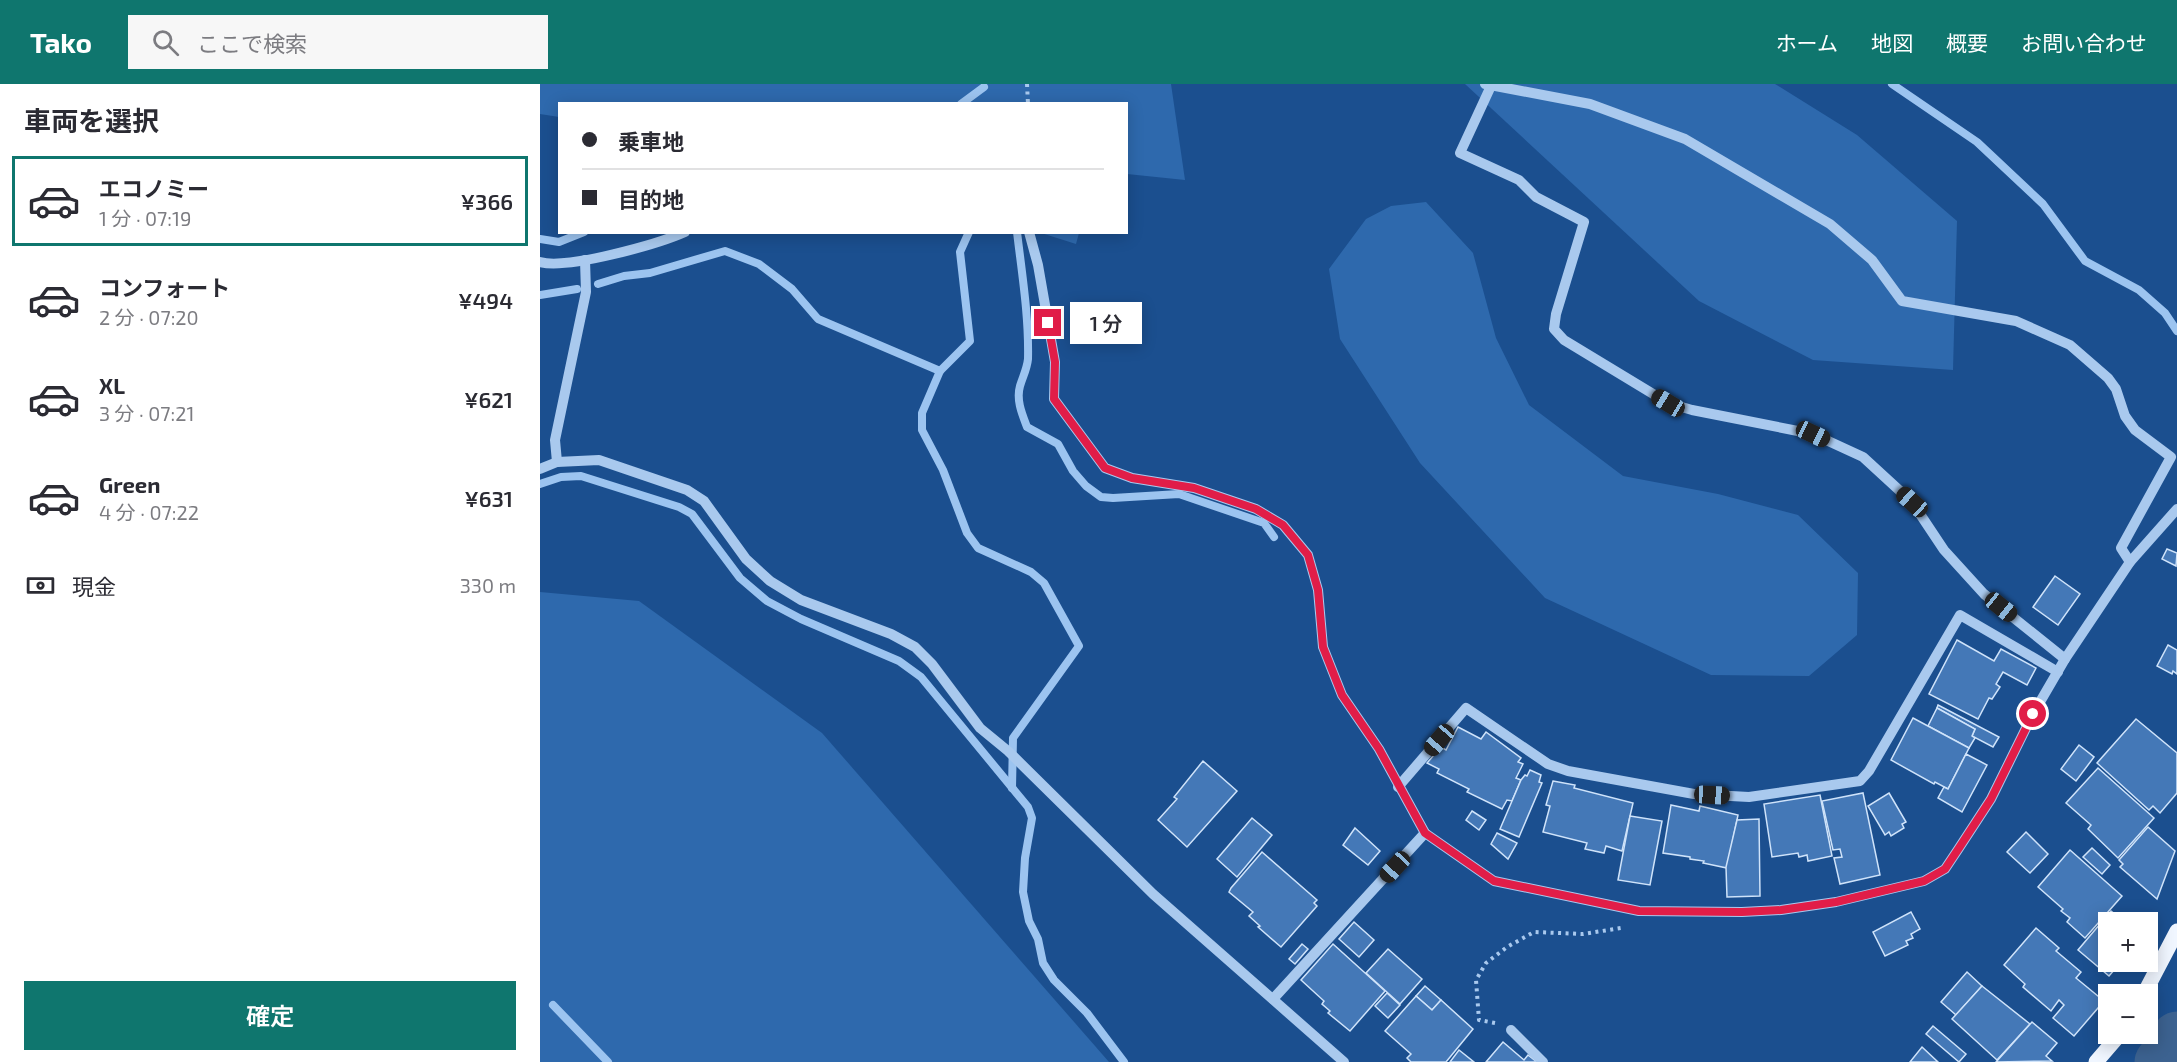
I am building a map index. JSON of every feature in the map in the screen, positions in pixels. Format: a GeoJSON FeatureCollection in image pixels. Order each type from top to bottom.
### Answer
{"type":"FeatureCollection","features":[{"type":"Feature","properties":{"kind":"main road"},"geometry":{"type":"LineString","coordinates":[[2149,984],[2177,931]]}},
{"type":"Feature","properties":{"kind":"main road"},"geometry":{"type":"LineString","coordinates":[[2097,1062],[2112,1044]]}},
{"type":"Feature","properties":{"kind":"street"},"geometry":{"type":"LineString","coordinates":[[2066,659],[1984,594],[1944,550],[1912,502],[1863,457],[1813,434],[1692,410],[1668,403],[1564,340],[1554,329],[1556,314],[1584,222],[1536,197],[1519,180],[1461,153],[1488,85],[1590,104],[1685,139],[1830,224],[1872,260],[1902,301],[2016,321],[2070,345],[2108,378],[2116,389],[2125,416],[2134,430],[2171,457],[2121,548],[2130,562]]}},
{"type":"Feature","properties":{"kind":"street"},"geometry":{"type":"LineString","coordinates":[[540,262],[550,265],[585,260],[668,240],[681,234]]}},
{"type":"Feature","properties":{"kind":"street"},"geometry":{"type":"LineString","coordinates":[[1030,234],[1038,265],[1055,362],[1054,399],[1105,468],[1132,478],[1194,488],[1256,509],[1283,525],[1308,555],[1318,590],[1323,647],[1342,695],[1379,749],[1425,833],[1494,881],[1639,911],[1742,912],[1781,910],[1836,902],[1924,881],[1945,869],[1984,809],[2033,714],[2066,659],[2130,562],[2177,509]]}},
{"type":"Feature","properties":{"kind":"street"},"geometry":{"type":"LineString","coordinates":[[557,462],[555,440],[586,292],[585,260]]}},
{"type":"Feature","properties":{"kind":"street"},"geometry":{"type":"LineString","coordinates":[[540,469],[557,462],[599,460],[687,490],[704,501],[746,559],[770,581],[801,600],[891,633],[915,647],[932,664],[980,728],[1008,751],[1153,894],[1344,1062]]}},
{"type":"Feature","properties":{"kind":"street"},"geometry":{"type":"LineString","coordinates":[[1398,787],[1466,708],[1548,765],[1568,771],[1694,794],[1749,797],[1860,781],[1869,771],[1960,615],[2058,672]]}},
{"type":"Feature","properties":{"kind":"street"},"geometry":{"type":"LineString","coordinates":[[1272,999],[1425,833]]}},
{"type":"Feature","properties":{"kind":"street"},"geometry":{"type":"LineString","coordinates":[[1510,1030],[1543,1062]]}},
{"type":"Feature","properties":{"kind":"path"},"geometry":{"type":"LineString","coordinates":[[1027,84],[1028,102]]}},
{"type":"Feature","properties":{"kind":"path"},"geometry":{"type":"LineString","coordinates":[[1510,1030],[1508,1024],[1479,1020],[1476,980],[1486,963],[1507,947],[1534,932],[1583,934],[1628,927]]}},
{"type":"Feature","properties":{"kind":"shaded area"},"geometry":{"type":"Polygon","coordinates":[[[540,84],[1171,84],[1185,180],[1128,174],[1128,102],[558,102],[558,117],[540,114],[540,84]]]}},
{"type":"Feature","properties":{"kind":"shaded area"},"geometry":{"type":"Polygon","coordinates":[[[1465,84],[1775,84],[1857,135],[1957,221],[1953,370],[1813,360],[1699,301],[1465,84]]]}},
{"type":"Feature","properties":{"kind":"shaded area"},"geometry":{"type":"Polygon","coordinates":[[[1426,202],[1473,253],[1496,338],[1529,405],[1623,476],[1718,494],[1798,515],[1858,573],[1857,635],[1809,676],[1711,675],[1545,598],[1420,463],[1340,339],[1329,269],[1366,219],[1391,206],[1426,202]]]}},
{"type":"Feature","properties":{"kind":"shaded area"},"geometry":{"type":"Polygon","coordinates":[[[1044,234],[1079,234],[1076,244],[1044,234]]]}},
{"type":"Feature","properties":{"kind":"shaded area"},"geometry":{"type":"Polygon","coordinates":[[[540,592],[639,601],[822,733],[1109,1062],[540,1062],[540,592]]]}},
{"type":"Feature","properties":{"kind":"building"},"geometry":{"type":"Polygon","coordinates":[[[2167,549],[2177,553],[2176,566],[2162,559],[2167,549]]]}},
{"type":"Feature","properties":{"kind":"building"},"geometry":{"type":"Polygon","coordinates":[[[2055,576],[2080,594],[2058,625],[2033,607],[2055,576]]]}},
{"type":"Feature","properties":{"kind":"building"},"geometry":{"type":"Polygon","coordinates":[[[1957,640],[1994,661],[2001,649],[2036,668],[2027,685],[2003,672],[1996,684],[2000,687],[1992,699],[1989,698],[1978,719],[1929,694],[1957,640]]]}},
{"type":"Feature","properties":{"kind":"building"},"geometry":{"type":"Polygon","coordinates":[[[2168,645],[2177,650],[2177,674],[2173,671],[2172,674],[2157,666],[2168,645]]]}},
{"type":"Feature","properties":{"kind":"building"},"geometry":{"type":"Polygon","coordinates":[[[1938,705],[1999,737],[1993,747],[1972,736],[1975,729],[1937,708],[1938,705]]]}},
{"type":"Feature","properties":{"kind":"building"},"geometry":{"type":"Polygon","coordinates":[[[1937,708],[1975,729],[1972,736],[1975,738],[1969,748],[1928,726],[1937,708]]]}},
{"type":"Feature","properties":{"kind":"building"},"geometry":{"type":"Polygon","coordinates":[[[1913,718],[1969,748],[1948,789],[1935,782],[1934,784],[1891,760],[1913,718]]]}},
{"type":"Feature","properties":{"kind":"building"},"geometry":{"type":"Polygon","coordinates":[[[2136,719],[2177,753],[2177,793],[2160,813],[2153,806],[2149,810],[2097,763],[2136,719]]]}},
{"type":"Feature","properties":{"kind":"building"},"geometry":{"type":"Polygon","coordinates":[[[1458,727],[1481,739],[1486,732],[1521,758],[1518,762],[1523,764],[1516,778],[1521,780],[1512,801],[1507,800],[1502,809],[1467,792],[1469,789],[1437,773],[1439,769],[1427,763],[1441,747],[1446,750],[1458,727]]]}},
{"type":"Feature","properties":{"kind":"building"},"geometry":{"type":"Polygon","coordinates":[[[2079,745],[2094,757],[2076,781],[2061,769],[2079,745]]]}},
{"type":"Feature","properties":{"kind":"building"},"geometry":{"type":"Polygon","coordinates":[[[1966,754],[1987,765],[1962,812],[1938,798],[1944,787],[1948,789],[1966,754]]]}},
{"type":"Feature","properties":{"kind":"building"},"geometry":{"type":"Polygon","coordinates":[[[1203,761],[1237,791],[1187,847],[1158,820],[1177,799],[1174,797],[1203,761]]]}},
{"type":"Feature","properties":{"kind":"building"},"geometry":{"type":"Polygon","coordinates":[[[2098,768],[2154,818],[2118,858],[2088,829],[2091,825],[2066,803],[2098,768]]]}},
{"type":"Feature","properties":{"kind":"building"},"geometry":{"type":"Polygon","coordinates":[[[1530,770],[1541,775],[1539,782],[1542,783],[1519,837],[1500,829],[1521,780],[1530,770]]]}},
{"type":"Feature","properties":{"kind":"building"},"geometry":{"type":"Polygon","coordinates":[[[1553,781],[1575,785],[1574,788],[1633,803],[1622,851],[1606,846],[1604,853],[1585,849],[1587,843],[1543,832],[1550,806],[1546,805],[1553,781]]]}},
{"type":"Feature","properties":{"kind":"building"},"geometry":{"type":"Polygon","coordinates":[[[1863,793],[1880,875],[1840,884],[1834,858],[1842,857],[1840,849],[1833,850],[1822,801],[1863,793]]]}},
{"type":"Feature","properties":{"kind":"building"},"geometry":{"type":"Polygon","coordinates":[[[1889,793],[1906,822],[1902,824],[1904,828],[1891,836],[1889,832],[1885,835],[1868,806],[1889,793]]]}},
{"type":"Feature","properties":{"kind":"building"},"geometry":{"type":"Polygon","coordinates":[[[1820,795],[1832,856],[1808,861],[1807,855],[1799,857],[1798,853],[1772,857],[1764,804],[1820,795]]]}},
{"type":"Feature","properties":{"kind":"building"},"geometry":{"type":"Polygon","coordinates":[[[1671,805],[1699,811],[1700,806],[1738,815],[1727,868],[1703,863],[1704,861],[1690,859],[1690,857],[1663,853],[1671,805]]]}},
{"type":"Feature","properties":{"kind":"building"},"geometry":{"type":"Polygon","coordinates":[[[1472,811],[1486,820],[1479,830],[1466,820],[1472,811]]]}},
{"type":"Feature","properties":{"kind":"building"},"geometry":{"type":"Polygon","coordinates":[[[1630,816],[1662,821],[1650,885],[1618,880],[1630,816]]]}},
{"type":"Feature","properties":{"kind":"building"},"geometry":{"type":"Polygon","coordinates":[[[1252,818],[1272,835],[1237,877],[1217,859],[1252,818]]]}},
{"type":"Feature","properties":{"kind":"building"},"geometry":{"type":"Polygon","coordinates":[[[1759,819],[1760,896],[1727,897],[1726,867],[1737,820],[1759,819]]]}},
{"type":"Feature","properties":{"kind":"building"},"geometry":{"type":"Polygon","coordinates":[[[2148,827],[2175,851],[2157,899],[2120,867],[2123,864],[2119,860],[2148,827]]]}},
{"type":"Feature","properties":{"kind":"building"},"geometry":{"type":"Polygon","coordinates":[[[1355,828],[1380,851],[1368,865],[1343,845],[1355,828]]]}},
{"type":"Feature","properties":{"kind":"building"},"geometry":{"type":"Polygon","coordinates":[[[2026,832],[2048,854],[2030,873],[2007,852],[2026,832]]]}},
{"type":"Feature","properties":{"kind":"building"},"geometry":{"type":"Polygon","coordinates":[[[1497,833],[1517,843],[1508,859],[1491,844],[1497,833]]]}},
{"type":"Feature","properties":{"kind":"building"},"geometry":{"type":"Polygon","coordinates":[[[2092,848],[2110,865],[2102,874],[2083,857],[2092,848]]]}},
{"type":"Feature","properties":{"kind":"building"},"geometry":{"type":"Polygon","coordinates":[[[2070,850],[2122,896],[2108,912],[2098,912],[2098,923],[2085,938],[2067,922],[2070,918],[2061,911],[2063,909],[2038,887],[2070,850]]]}},
{"type":"Feature","properties":{"kind":"building"},"geometry":{"type":"Polygon","coordinates":[[[1262,852],[1317,900],[1314,903],[1317,906],[1281,947],[1249,916],[1253,912],[1229,892],[1262,852]]]}},
{"type":"Feature","properties":{"kind":"building"},"geometry":{"type":"Polygon","coordinates":[[[1911,912],[1920,929],[1911,934],[1913,938],[1906,941],[1908,945],[1885,956],[1873,932],[1911,912]]]}},
{"type":"Feature","properties":{"kind":"building"},"geometry":{"type":"Polygon","coordinates":[[[1354,922],[1374,940],[1359,957],[1339,939],[1354,922]]]}},
{"type":"Feature","properties":{"kind":"building"},"geometry":{"type":"Polygon","coordinates":[[[2098,926],[2098,967],[2078,950],[2098,926]]]}},
{"type":"Feature","properties":{"kind":"building"},"geometry":{"type":"Polygon","coordinates":[[[2036,928],[2059,948],[2056,951],[2081,972],[2076,978],[2098,996],[2098,1008],[2074,1036],[2053,1018],[2064,1005],[2059,1000],[2051,1011],[2023,987],[2025,984],[2004,965],[2036,928]]]}},
{"type":"Feature","properties":{"kind":"building"},"geometry":{"type":"Polygon","coordinates":[[[1302,944],[1308,949],[1295,964],[1289,959],[1302,944]]]}},
{"type":"Feature","properties":{"kind":"building"},"geometry":{"type":"Polygon","coordinates":[[[1333,944],[1385,991],[1350,1031],[1328,1013],[1330,1011],[1322,1004],[1324,1001],[1301,980],[1333,944]]]}},
{"type":"Feature","properties":{"kind":"building"},"geometry":{"type":"Polygon","coordinates":[[[1388,949],[1422,979],[1400,1004],[1366,973],[1388,949]]]}},
{"type":"Feature","properties":{"kind":"building"},"geometry":{"type":"Polygon","coordinates":[[[1967,972],[1982,986],[1956,1015],[1941,1002],[1967,972]]]}},
{"type":"Feature","properties":{"kind":"building"},"geometry":{"type":"Polygon","coordinates":[[[1425,986],[1441,1000],[1432,1010],[1416,996],[1425,986]]]}},
{"type":"Feature","properties":{"kind":"building"},"geometry":{"type":"Polygon","coordinates":[[[1982,986],[2030,1024],[1997,1060],[1952,1019],[1982,986]]]}},
{"type":"Feature","properties":{"kind":"building"},"geometry":{"type":"Polygon","coordinates":[[[1387,993],[1400,1005],[1388,1018],[1375,1006],[1387,993]]]}},
{"type":"Feature","properties":{"kind":"building"},"geometry":{"type":"Polygon","coordinates":[[[1416,996],[1432,1010],[1441,1000],[1473,1029],[1446,1062],[1411,1062],[1407,1058],[1411,1054],[1385,1031],[1416,996]]]}},
{"type":"Feature","properties":{"kind":"building"},"geometry":{"type":"Polygon","coordinates":[[[2032,1022],[2057,1043],[2046,1056],[2052,1061],[1996,1062],[2032,1022]]]}},
{"type":"Feature","properties":{"kind":"building"},"geometry":{"type":"Polygon","coordinates":[[[1933,1026],[1966,1054],[1959,1062],[1926,1034],[1933,1026]]]}},
{"type":"Feature","properties":{"kind":"building"},"geometry":{"type":"Polygon","coordinates":[[[1503,1042],[1524,1060],[1528,1055],[1537,1062],[1486,1062],[1503,1042]]]}},
{"type":"Feature","properties":{"kind":"building"},"geometry":{"type":"Polygon","coordinates":[[[1922,1047],[1938,1062],[1910,1062],[1922,1047]]]}},
{"type":"Feature","properties":{"kind":"building"},"geometry":{"type":"Polygon","coordinates":[[[1459,1050],[1474,1062],[1450,1062],[1459,1050]]]}},
{"type":"Feature","properties":{"kind":"waterway"},"geometry":{"type":"LineString","coordinates":[[1892,84],[1977,142],[2043,204],[2085,261],[2139,290],[2165,313],[2177,331]]}},
{"type":"Feature","properties":{"kind":"waterway"},"geometry":{"type":"LineString","coordinates":[[964,102],[984,87]]}},
{"type":"Feature","properties":{"kind":"waterway"},"geometry":{"type":"LineString","coordinates":[[540,239],[559,242],[579,234]]}},
{"type":"Feature","properties":{"kind":"waterway"},"geometry":{"type":"LineString","coordinates":[[940,371],[970,341],[960,252],[968,234]]}},
{"type":"Feature","properties":{"kind":"waterway"},"geometry":{"type":"LineString","coordinates":[[1017,234],[1028,343],[1027,363],[1019,396],[1027,427],[1058,444],[1073,471],[1086,486],[1101,497],[1179,494],[1264,523],[1274,537]]}},
{"type":"Feature","properties":{"kind":"waterway"},"geometry":{"type":"LineString","coordinates":[[598,284],[624,276],[650,273],[725,251],[759,264],[792,289],[818,319],[940,371],[922,413],[922,430],[943,470],[967,533],[978,548],[1031,572],[1044,583],[1079,646],[1013,738],[1012,788]]}},
{"type":"Feature","properties":{"kind":"waterway"},"geometry":{"type":"LineString","coordinates":[[540,295],[577,289]]}},
{"type":"Feature","properties":{"kind":"waterway"},"geometry":{"type":"LineString","coordinates":[[540,484],[561,477],[581,476],[679,507],[692,514],[740,578],[767,601],[801,619],[899,661],[921,677],[1028,807],[1032,818],[1025,858],[1023,892],[1029,921],[1038,939],[1043,963],[1054,980],[1087,1013],[1124,1062]]}},
{"type":"Feature","properties":{"kind":"waterway"},"geometry":{"type":"LineString","coordinates":[[553,1005],[608,1062]]}},
{"type":"Feature","properties":{"kind":"waterway"},"geometry":{"type":"LineString","coordinates":[[2160,1062],[2177,1037]]}},
{"type":"Feature","properties":{"kind":"route"},"geometry":{"type":"LineString","coordinates":[[1048,323],[1055,362],[1054,399],[1105,468],[1132,478],[1194,488],[1256,509],[1283,525],[1308,555],[1318,590],[1323,647],[1342,695],[1379,749],[1425,833],[1494,881],[1639,911],[1742,912],[1781,910],[1836,902],[1924,881],[1945,869],[1991,799],[2033,714]]}}]}
